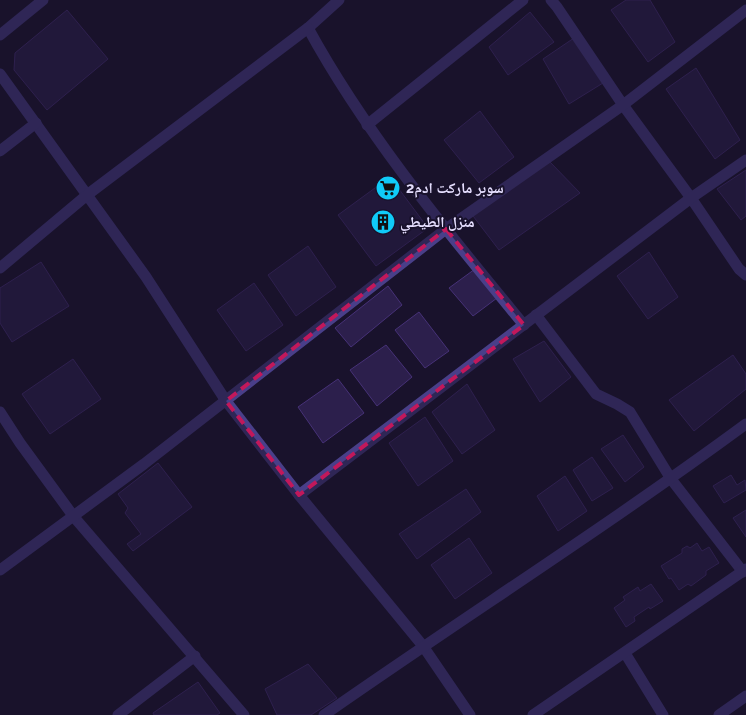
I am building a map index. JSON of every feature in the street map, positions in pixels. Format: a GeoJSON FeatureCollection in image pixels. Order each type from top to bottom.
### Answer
{"type":"FeatureCollection","features":[{"type":"Feature","properties":{"kind":"street"},"geometry":{"type":"LineString","coordinates":[[0,35],[44,0]]}},
{"type":"Feature","properties":{"kind":"street"},"geometry":{"type":"LineString","coordinates":[[0,268],[87,195],[308,28],[339,0]]}},
{"type":"Feature","properties":{"kind":"street"},"geometry":{"type":"LineString","coordinates":[[367,124],[523,0]]}},
{"type":"Feature","properties":{"kind":"street"},"geometry":{"type":"LineString","coordinates":[[551,0],[739,269],[746,275]]}},
{"type":"Feature","properties":{"kind":"street"},"geometry":{"type":"LineString","coordinates":[[0,570],[74,517],[226,401],[446,229],[623,105],[746,10]]}},
{"type":"Feature","properties":{"kind":"street"},"geometry":{"type":"LineString","coordinates":[[308,28],[367,124],[446,229],[524,324]]}},
{"type":"Feature","properties":{"kind":"street"},"geometry":{"type":"LineString","coordinates":[[0,74],[146,277],[226,401],[299,495],[423,646],[470,715]]}},
{"type":"Feature","properties":{"kind":"street"},"geometry":{"type":"LineString","coordinates":[[0,151],[36,123]]}},
{"type":"Feature","properties":{"kind":"street"},"geometry":{"type":"LineString","coordinates":[[299,495],[691,198],[746,160]]}},
{"type":"Feature","properties":{"kind":"street"},"geometry":{"type":"LineString","coordinates":[[533,715],[744,571],[671,480],[630,412],[596,394],[536,315]]}},
{"type":"Feature","properties":{"kind":"street"},"geometry":{"type":"LineString","coordinates":[[0,412],[20,443],[74,517],[244,715]]}},
{"type":"Feature","properties":{"kind":"street"},"geometry":{"type":"LineString","coordinates":[[324,715],[423,646],[671,480],[746,424]]}},
{"type":"Feature","properties":{"kind":"street"},"geometry":{"type":"LineString","coordinates":[[625,653],[663,715]]}},
{"type":"Feature","properties":{"kind":"street"},"geometry":{"type":"LineString","coordinates":[[118,715],[195,656]]}},
{"type":"Feature","properties":{"kind":"street"},"geometry":{"type":"LineString","coordinates":[[719,715],[746,696]]}},
{"type":"Feature","properties":{"kind":"highlighted area"},"geometry":{"type":"Polygon","coordinates":[[[446,229],[524,325],[299,495],[226,401],[446,229]]]}},
{"type":"Feature","properties":{"kind":"building"},"geometry":{"type":"Polygon","coordinates":[[[626,0],[650,0],[675,42],[648,62],[611,10],[626,0]]]}},
{"type":"Feature","properties":{"kind":"building"},"geometry":{"type":"Polygon","coordinates":[[[67,10],[108,59],[47,110],[14,70],[15,53],[67,10]]]}},
{"type":"Feature","properties":{"kind":"building"},"geometry":{"type":"Polygon","coordinates":[[[530,12],[554,42],[508,75],[489,47],[530,12]]]}},
{"type":"Feature","properties":{"kind":"building"},"geometry":{"type":"Polygon","coordinates":[[[574,38],[603,83],[569,104],[543,59],[574,38]]]}},
{"type":"Feature","properties":{"kind":"building"},"geometry":{"type":"Polygon","coordinates":[[[696,68],[740,140],[715,159],[666,89],[696,68]]]}},
{"type":"Feature","properties":{"kind":"building"},"geometry":{"type":"Polygon","coordinates":[[[480,111],[514,157],[479,183],[444,140],[480,111]]]}},
{"type":"Feature","properties":{"kind":"building"},"geometry":{"type":"Polygon","coordinates":[[[550,162],[580,193],[499,250],[470,212],[550,162]]]}},
{"type":"Feature","properties":{"kind":"building"},"geometry":{"type":"Polygon","coordinates":[[[746,170],[746,216],[741,220],[717,189],[746,170]]]}},
{"type":"Feature","properties":{"kind":"building","name":"منزل الطيطي"},"geometry":{"type":"Polygon","coordinates":[[[390,177],[428,228],[376,266],[338,215],[390,177]]]}},
{"type":"Feature","properties":{"kind":"building"},"geometry":{"type":"Polygon","coordinates":[[[308,246],[336,287],[296,316],[268,275],[308,246]]]}},
{"type":"Feature","properties":{"kind":"building"},"geometry":{"type":"Polygon","coordinates":[[[649,252],[678,297],[648,319],[617,276],[649,252]]]}},
{"type":"Feature","properties":{"kind":"building"},"geometry":{"type":"Polygon","coordinates":[[[41,262],[69,306],[12,342],[0,323],[0,288],[41,262]]]}},
{"type":"Feature","properties":{"kind":"building"},"geometry":{"type":"Polygon","coordinates":[[[475,269],[497,298],[473,316],[449,288],[475,269]]]}},
{"type":"Feature","properties":{"kind":"building"},"geometry":{"type":"Polygon","coordinates":[[[254,283],[283,325],[246,351],[217,310],[254,283]]]}},
{"type":"Feature","properties":{"kind":"building"},"geometry":{"type":"Polygon","coordinates":[[[388,286],[402,305],[351,347],[335,328],[388,286]]]}},
{"type":"Feature","properties":{"kind":"building"},"geometry":{"type":"Polygon","coordinates":[[[419,312],[449,351],[425,368],[395,330],[419,312]]]}},
{"type":"Feature","properties":{"kind":"building"},"geometry":{"type":"Polygon","coordinates":[[[544,341],[571,377],[540,402],[513,359],[544,341]]]}},
{"type":"Feature","properties":{"kind":"building"},"geometry":{"type":"Polygon","coordinates":[[[386,345],[412,377],[377,406],[350,370],[386,345]]]}},
{"type":"Feature","properties":{"kind":"building"},"geometry":{"type":"Polygon","coordinates":[[[733,355],[746,374],[746,389],[694,431],[669,400],[733,355]]]}},
{"type":"Feature","properties":{"kind":"building"},"geometry":{"type":"Polygon","coordinates":[[[73,359],[101,399],[50,434],[22,394],[73,359]]]}},
{"type":"Feature","properties":{"kind":"building"},"geometry":{"type":"Polygon","coordinates":[[[338,379],[364,413],[323,443],[298,407],[338,379]]]}},
{"type":"Feature","properties":{"kind":"building"},"geometry":{"type":"Polygon","coordinates":[[[467,384],[495,430],[462,454],[432,412],[467,384]]]}},
{"type":"Feature","properties":{"kind":"building"},"geometry":{"type":"Polygon","coordinates":[[[425,417],[453,461],[418,486],[389,443],[425,417]]]}},
{"type":"Feature","properties":{"kind":"building"},"geometry":{"type":"Polygon","coordinates":[[[623,435],[644,467],[625,482],[601,449],[623,435]]]}},
{"type":"Feature","properties":{"kind":"building"},"geometry":{"type":"Polygon","coordinates":[[[592,457],[613,488],[592,501],[573,470],[592,457]]]}},
{"type":"Feature","properties":{"kind":"building"},"geometry":{"type":"Polygon","coordinates":[[[158,463],[192,507],[133,551],[127,544],[141,534],[125,513],[128,508],[118,494],[158,463]]]}},
{"type":"Feature","properties":{"kind":"building"},"geometry":{"type":"Polygon","coordinates":[[[731,475],[737,485],[745,480],[746,490],[724,503],[713,486],[731,475]]]}},
{"type":"Feature","properties":{"kind":"building"},"geometry":{"type":"Polygon","coordinates":[[[565,476],[587,511],[558,531],[537,496],[565,476]]]}},
{"type":"Feature","properties":{"kind":"building"},"geometry":{"type":"Polygon","coordinates":[[[466,489],[481,512],[417,559],[399,534],[466,489]]]}},
{"type":"Feature","properties":{"kind":"building"},"geometry":{"type":"Polygon","coordinates":[[[746,510],[746,537],[733,518],[746,510]]]}},
{"type":"Feature","properties":{"kind":"building"},"geometry":{"type":"Polygon","coordinates":[[[469,538],[492,573],[455,599],[431,565],[469,538]]]}},
{"type":"Feature","properties":{"kind":"building"},"geometry":{"type":"Polygon","coordinates":[[[697,543],[702,551],[709,547],[719,563],[706,571],[706,575],[691,586],[688,584],[679,590],[661,566],[682,553],[682,549],[687,546],[690,548],[697,543]]]}},
{"type":"Feature","properties":{"kind":"building"},"geometry":{"type":"Polygon","coordinates":[[[651,584],[663,601],[650,609],[649,607],[634,617],[635,621],[626,627],[614,608],[625,600],[623,597],[638,587],[640,591],[651,584]]]}},
{"type":"Feature","properties":{"kind":"building"},"geometry":{"type":"Polygon","coordinates":[[[308,664],[337,698],[311,715],[277,715],[265,689],[308,664]]]}},
{"type":"Feature","properties":{"kind":"building"},"geometry":{"type":"Polygon","coordinates":[[[198,682],[220,713],[217,715],[154,715],[153,713],[198,682]]]}},
{"type":"Feature","properties":{"kind":"place","name":"سوبر ماركت ادم2"},"geometry":{"type":"Point","coordinates":[388,188]}},
{"type":"Feature","properties":{"kind":"place","name":"منزل الطيطي"},"geometry":{"type":"Point","coordinates":[383,222]}}]}
